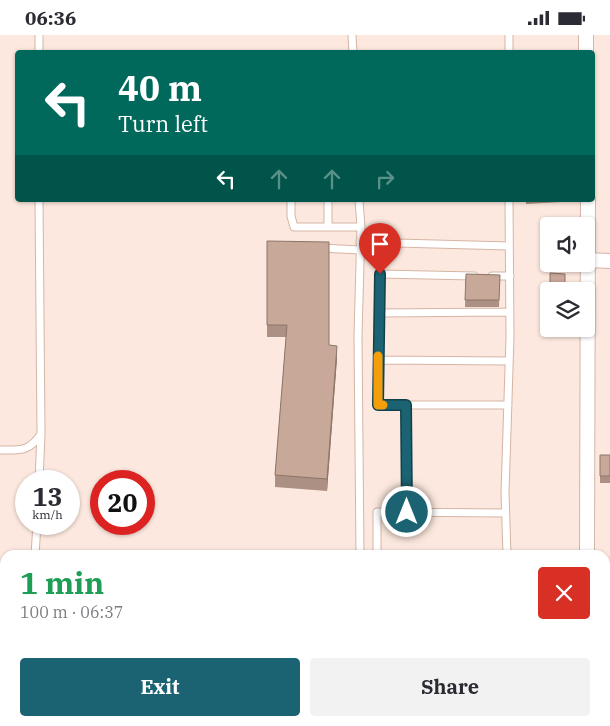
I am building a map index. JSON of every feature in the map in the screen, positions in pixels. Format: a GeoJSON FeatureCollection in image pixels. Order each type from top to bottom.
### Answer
{"type":"FeatureCollection","features":[{"type":"Feature","properties":{"kind":"street"},"geometry":{"type":"LineString","coordinates":[[586,35],[586,50]]}},
{"type":"Feature","properties":{"kind":"street"},"geometry":{"type":"LineString","coordinates":[[588,202],[588,217]]}},
{"type":"Feature","properties":{"kind":"street"},"geometry":{"type":"LineString","coordinates":[[595,260],[610,261]]}},
{"type":"Feature","properties":{"kind":"street"},"geometry":{"type":"LineString","coordinates":[[587,550],[589,272]]}},
{"type":"Feature","properties":{"kind":"lane"},"geometry":{"type":"LineString","coordinates":[[38,35],[39,50]]}},
{"type":"Feature","properties":{"kind":"lane"},"geometry":{"type":"LineString","coordinates":[[352,35],[353,50]]}},
{"type":"Feature","properties":{"kind":"lane"},"geometry":{"type":"LineString","coordinates":[[509,35],[509,50]]}},
{"type":"Feature","properties":{"kind":"lane"},"geometry":{"type":"LineString","coordinates":[[39,470],[40,202]]}},
{"type":"Feature","properties":{"kind":"lane"},"geometry":{"type":"LineString","coordinates":[[291,202],[290,216],[294,227],[361,227]]}},
{"type":"Feature","properties":{"kind":"lane"},"geometry":{"type":"LineString","coordinates":[[328,202],[328,227]]}},
{"type":"Feature","properties":{"kind":"lane"},"geometry":{"type":"LineString","coordinates":[[359,202],[361,227],[358,336],[360,550]]}},
{"type":"Feature","properties":{"kind":"lane"},"geometry":{"type":"LineString","coordinates":[[506,550],[505,513],[510,312],[509,202]]}},
{"type":"Feature","properties":{"kind":"lane"},"geometry":{"type":"LineString","coordinates":[[311,248],[509,245]]}},
{"type":"Feature","properties":{"kind":"lane"},"geometry":{"type":"LineString","coordinates":[[508,405],[378,405],[378,313],[380,274],[510,276]]}},
{"type":"Feature","properties":{"kind":"lane"},"geometry":{"type":"LineString","coordinates":[[378,313],[510,312]]}},
{"type":"Feature","properties":{"kind":"lane"},"geometry":{"type":"LineString","coordinates":[[378,360],[509,361]]}},
{"type":"Feature","properties":{"kind":"lane"},"geometry":{"type":"LineString","coordinates":[[406,405],[407,512]]}},
{"type":"Feature","properties":{"kind":"lane"},"geometry":{"type":"LineString","coordinates":[[0,450],[28,448],[35,443],[41,434]]}},
{"type":"Feature","properties":{"kind":"lane"},"geometry":{"type":"LineString","coordinates":[[376,550],[377,512],[505,513]]}},
{"type":"Feature","properties":{"kind":"lane"},"geometry":{"type":"LineString","coordinates":[[35,550],[36,535]]}},
{"type":"Feature","properties":{"kind":"building"},"geometry":{"type":"Polygon","coordinates":[[[267,241],[329,242],[329,345],[337,346],[327,479],[275,475],[287,325],[267,325],[267,241]]]}},
{"type":"Feature","properties":{"kind":"building"},"geometry":{"type":"Polygon","coordinates":[[[550,273],[565,274],[565,282],[550,282],[550,273]]]}},
{"type":"Feature","properties":{"kind":"building"},"geometry":{"type":"Polygon","coordinates":[[[466,274],[500,275],[499,300],[465,300],[466,274]]]}},
{"type":"Feature","properties":{"kind":"building"},"geometry":{"type":"Polygon","coordinates":[[[600,455],[610,455],[610,476],[600,476],[600,455]]]}},
{"type":"Feature","properties":{"kind":"slow traffic"},"geometry":{"type":"LineString","coordinates":[[378,356],[378,405],[383,405]]}},
{"type":"Feature","properties":{"kind":"route"},"geometry":{"type":"LineString","coordinates":[[380,274],[378,405],[406,405],[407,512]]}}]}
